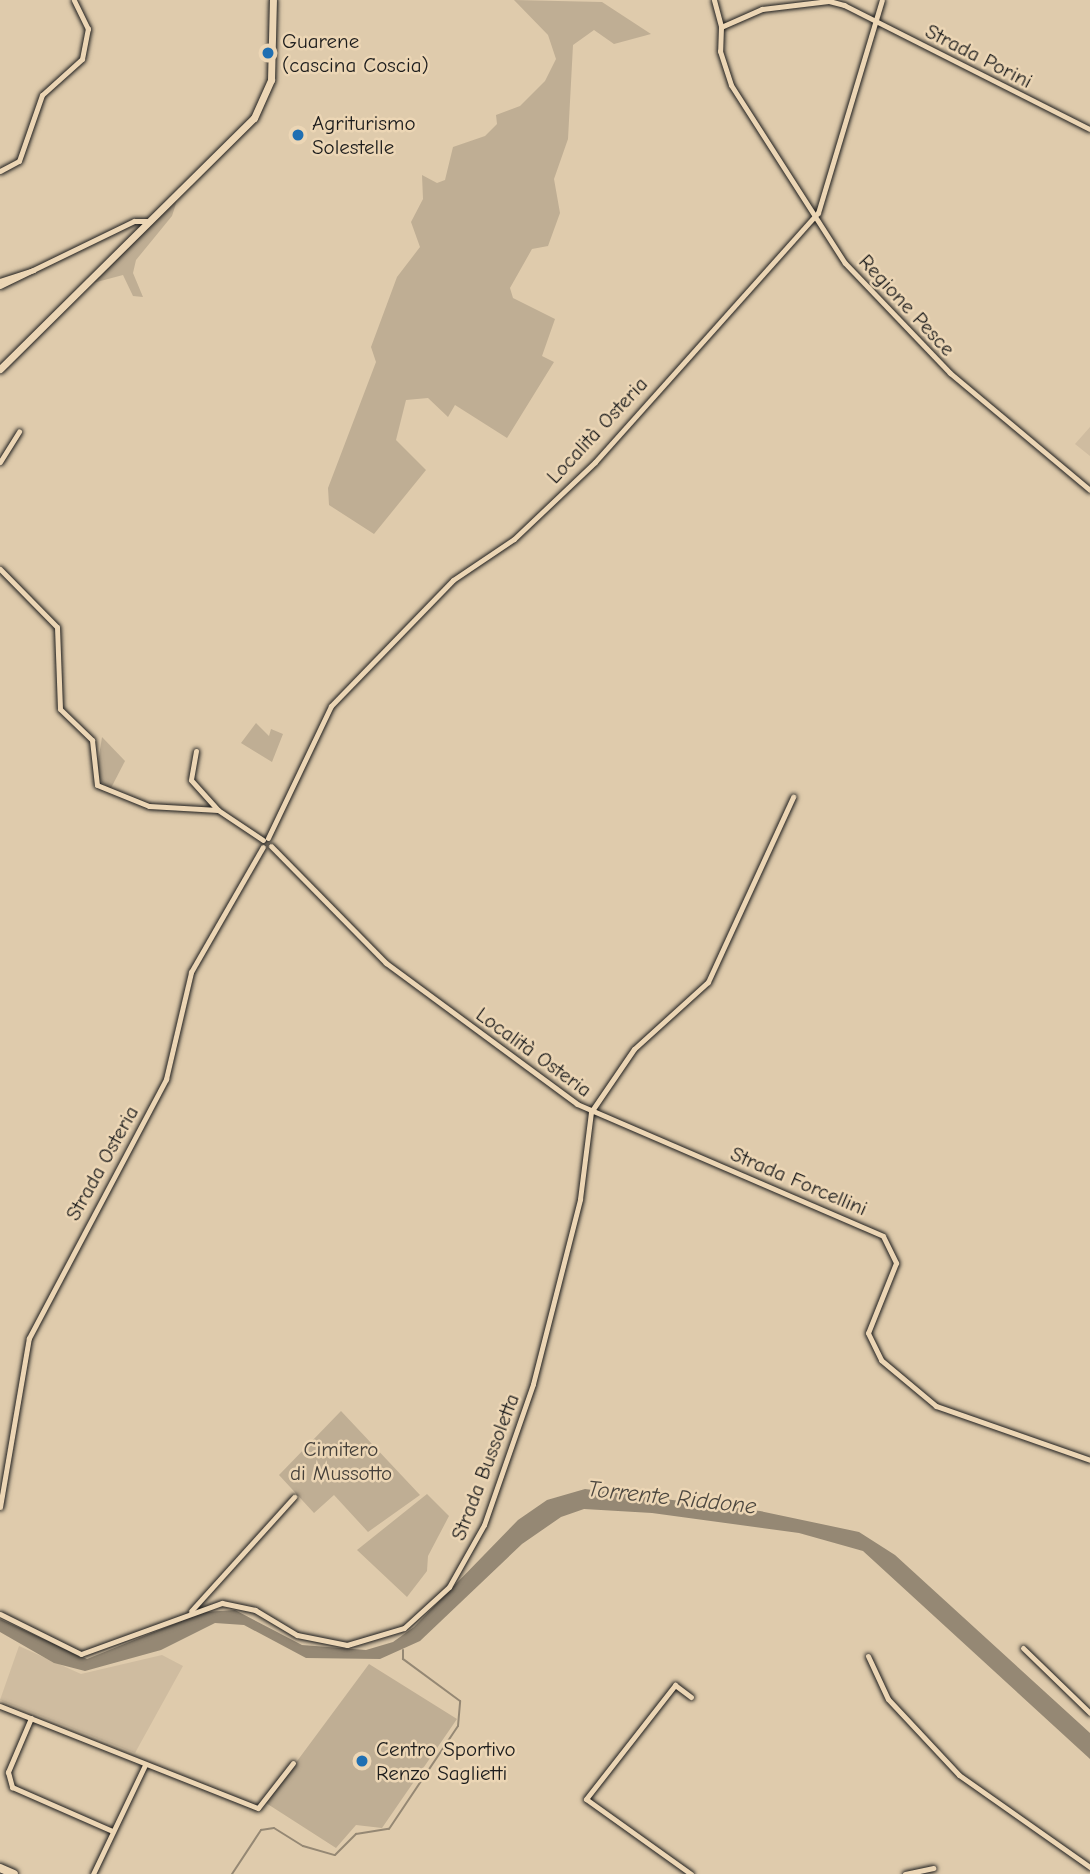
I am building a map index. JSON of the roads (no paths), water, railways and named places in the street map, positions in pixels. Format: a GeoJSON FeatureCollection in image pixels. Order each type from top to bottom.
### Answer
{"type":"FeatureCollection","features":[{"type":"Feature","properties":{"kind":"main road"},"geometry":{"type":"LineString","coordinates":[[0,369],[263,105],[271,80],[273,0]]}},
{"type":"Feature","properties":{"kind":"main road"},"geometry":{"type":"LineString","coordinates":[[0,1868],[15,1874]]}},
{"type":"Feature","properties":{"kind":"street"},"geometry":{"type":"LineString","coordinates":[[0,171],[19,161],[42,96],[85,51],[88,29],[74,0]]}},
{"type":"Feature","properties":{"kind":"street"},"geometry":{"type":"LineString","coordinates":[[714,0],[721,27]]}},
{"type":"Feature","properties":{"kind":"street","name":"Località Osteria"},"geometry":{"type":"LineString","coordinates":[[265,839],[331,706],[453,580],[514,539],[595,462],[818,213],[882,0]]}},
{"type":"Feature","properties":{"kind":"street","name":"Strada Porini"},"geometry":{"type":"LineString","coordinates":[[721,27],[762,9],[829,1],[1090,129]]}},
{"type":"Feature","properties":{"kind":"street","name":"Regione Pesce"},"geometry":{"type":"LineString","coordinates":[[721,27],[720,51],[731,85],[818,213],[845,263],[925,349],[1090,490]]}},
{"type":"Feature","properties":{"kind":"street"},"geometry":{"type":"LineString","coordinates":[[0,283],[38,269],[134,221],[150,221]]}},
{"type":"Feature","properties":{"kind":"street"},"geometry":{"type":"LineString","coordinates":[[0,462],[19,432]]}},
{"type":"Feature","properties":{"kind":"street"},"geometry":{"type":"LineString","coordinates":[[0,569],[57,627],[60,709],[92,740],[97,785],[149,806],[218,810]]}},
{"type":"Feature","properties":{"kind":"street"},"geometry":{"type":"LineString","coordinates":[[196,751],[191,780],[218,810],[265,839],[271,846]]}},
{"type":"Feature","properties":{"kind":"street","name":"Località Osteria"},"geometry":{"type":"LineString","coordinates":[[271,846],[386,963],[591,1112],[634,1049],[708,982],[793,797]]}},
{"type":"Feature","properties":{"kind":"street"},"geometry":{"type":"LineString","coordinates":[[265,839],[263,847],[271,846]]}},
{"type":"Feature","properties":{"kind":"street","name":"Strada Osteria"},"geometry":{"type":"LineString","coordinates":[[0,1507],[29,1338],[166,1079],[191,972],[263,847]]}},
{"type":"Feature","properties":{"kind":"street","name":"Strada Forcellini"},"geometry":{"type":"LineString","coordinates":[[591,1112],[883,1236],[896,1263],[868,1333],[881,1360],[936,1406],[1090,1461]]}},
{"type":"Feature","properties":{"kind":"street","name":"Strada Bussoletta"},"geometry":{"type":"LineString","coordinates":[[191,1611],[236,1604],[318,1642],[365,1644],[404,1628],[449,1587],[484,1525],[533,1384],[580,1199],[591,1112]]}},
{"type":"Feature","properties":{"kind":"street","name":"Strada Bussoletta"},"geometry":{"type":"LineString","coordinates":[[0,1615],[55,1645],[87,1654],[158,1631],[191,1611],[294,1497]]}},
{"type":"Feature","properties":{"kind":"street"},"geometry":{"type":"LineString","coordinates":[[1023,1648],[1090,1713]]}},
{"type":"Feature","properties":{"kind":"street"},"geometry":{"type":"LineString","coordinates":[[868,1656],[888,1699],[959,1775],[1090,1867]]}},
{"type":"Feature","properties":{"kind":"street"},"geometry":{"type":"LineString","coordinates":[[691,1697],[675,1685],[586,1798],[691,1874]]}},
{"type":"Feature","properties":{"kind":"street"},"geometry":{"type":"LineString","coordinates":[[0,1706],[258,1808],[292,1763]]}},
{"type":"Feature","properties":{"kind":"street"},"geometry":{"type":"LineString","coordinates":[[31,1718],[8,1772],[12,1787],[112,1831]]}},
{"type":"Feature","properties":{"kind":"street"},"geometry":{"type":"LineString","coordinates":[[93,1874],[145,1765]]}},
{"type":"Feature","properties":{"kind":"street"},"geometry":{"type":"LineString","coordinates":[[905,1874],[933,1868]]}},
{"type":"Feature","properties":{"kind":"waterway"},"geometry":{"type":"LineString","coordinates":[[232,1874],[261,1830],[274,1828],[303,1846],[335,1855],[356,1834],[389,1829],[458,1726],[460,1701],[403,1659],[403,1650]]}},
{"type":"Feature","properties":{"kind":"place","name":"Guarene (cascina Coscia)"},"geometry":{"type":"Point","coordinates":[268,53]}},
{"type":"Feature","properties":{"kind":"place","name":"Agriturismo Solestelle"},"geometry":{"type":"Point","coordinates":[298,135]}},
{"type":"Feature","properties":{"kind":"place","name":"Centro Sportivo Renzo Saglietti"},"geometry":{"type":"Point","coordinates":[362,1761]}},
{"type":"Feature","properties":{"kind":"park label","name":"Cimitero di Mussotto"},"geometry":{"type":"Point","coordinates":[341,1461]}},
{"type":"Feature","properties":{"kind":"water label","name":"Torrente Riddone"},"geometry":{"type":"Point","coordinates":[672,1498]}}]}
